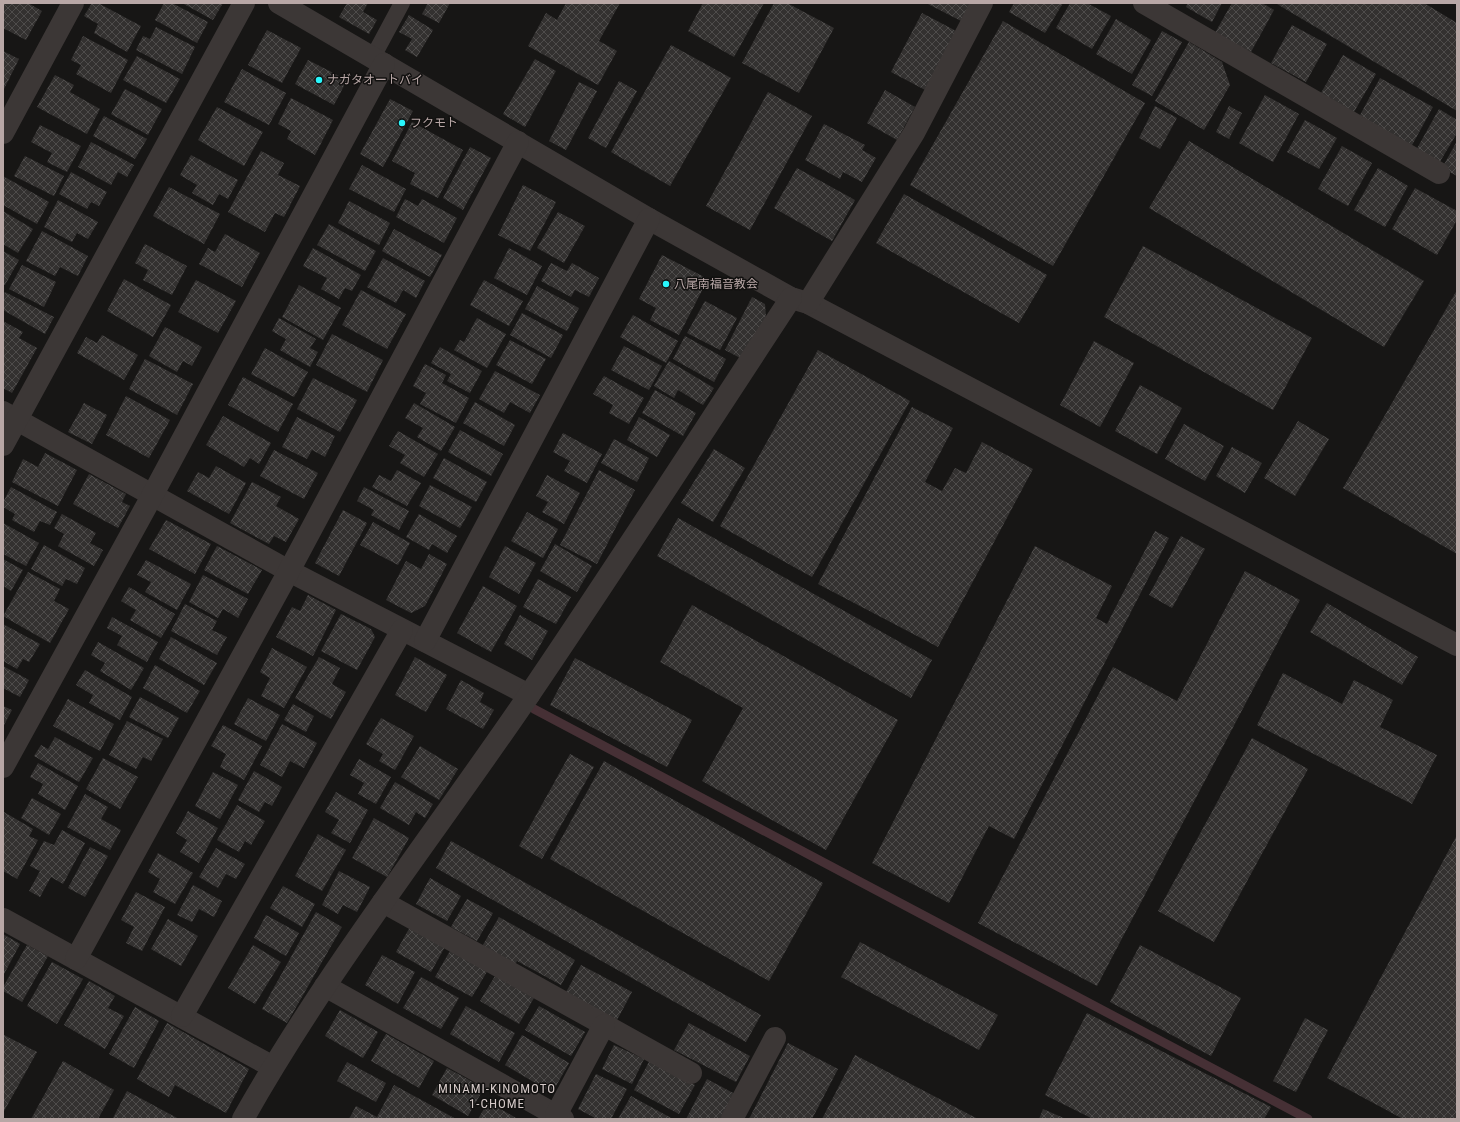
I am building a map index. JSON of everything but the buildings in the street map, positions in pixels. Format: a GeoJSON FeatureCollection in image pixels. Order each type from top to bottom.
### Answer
{"type":"FeatureCollection","features":[{"type":"Feature","properties":{"kind":"street"},"geometry":{"type":"LineString","coordinates":[[3,133],[73,3]]}},
{"type":"Feature","properties":{"kind":"street"},"geometry":{"type":"LineString","coordinates":[[3,445],[10,416],[244,3]]}},
{"type":"Feature","properties":{"kind":"street"},"geometry":{"type":"LineString","coordinates":[[279,3],[649,219],[800,300],[1457,645]]}},
{"type":"Feature","properties":{"kind":"street"},"geometry":{"type":"LineString","coordinates":[[243,1119],[273,1067],[325,986],[529,695],[914,134],[982,3]]}},
{"type":"Feature","properties":{"kind":"street"},"geometry":{"type":"LineString","coordinates":[[1144,3],[1438,173]]}},
{"type":"Feature","properties":{"kind":"street"},"geometry":{"type":"LineString","coordinates":[[3,767],[152,496],[379,61]]}},
{"type":"Feature","properties":{"kind":"street"},"geometry":{"type":"LineString","coordinates":[[76,959],[289,571],[518,142]]}},
{"type":"Feature","properties":{"kind":"street"},"geometry":{"type":"LineString","coordinates":[[424,641],[649,219]]}},
{"type":"Feature","properties":{"kind":"street"},"geometry":{"type":"LineString","coordinates":[[10,416],[289,571],[529,695]]}},
{"type":"Feature","properties":{"kind":"street"},"geometry":{"type":"LineString","coordinates":[[182,1016],[402,630]]}},
{"type":"Feature","properties":{"kind":"street"},"geometry":{"type":"LineString","coordinates":[[383,902],[604,1026],[691,1072]]}},
{"type":"Feature","properties":{"kind":"street"},"geometry":{"type":"LineString","coordinates":[[3,919],[273,1067]]}},
{"type":"Feature","properties":{"kind":"street"},"geometry":{"type":"LineString","coordinates":[[325,986],[559,1117],[604,1026]]}},
{"type":"Feature","properties":{"kind":"street"},"geometry":{"type":"LineString","coordinates":[[732,1119],[775,1038]]}},
{"type":"Feature","properties":{"kind":"lane"},"geometry":{"type":"LineString","coordinates":[[379,61],[402,3]]}},
{"type":"Feature","properties":{"kind":"waterway"},"geometry":{"type":"LineString","coordinates":[[534,709],[1308,1119]]}},
{"type":"Feature","properties":{"kind":"place","name":"ナガタオートバイ"},"geometry":{"type":"Point","coordinates":[319,80]}},
{"type":"Feature","properties":{"kind":"place","name":"フクモト"},"geometry":{"type":"Point","coordinates":[402,123]}},
{"type":"Feature","properties":{"kind":"place","name":"八尾南福音教会"},"geometry":{"type":"Point","coordinates":[666,284]}},
{"type":"Feature","properties":{"kind":"district","name":"MINAMI-KINOMOTO 1-CHOME"},"geometry":{"type":"Point","coordinates":[497,1096]}}]}
